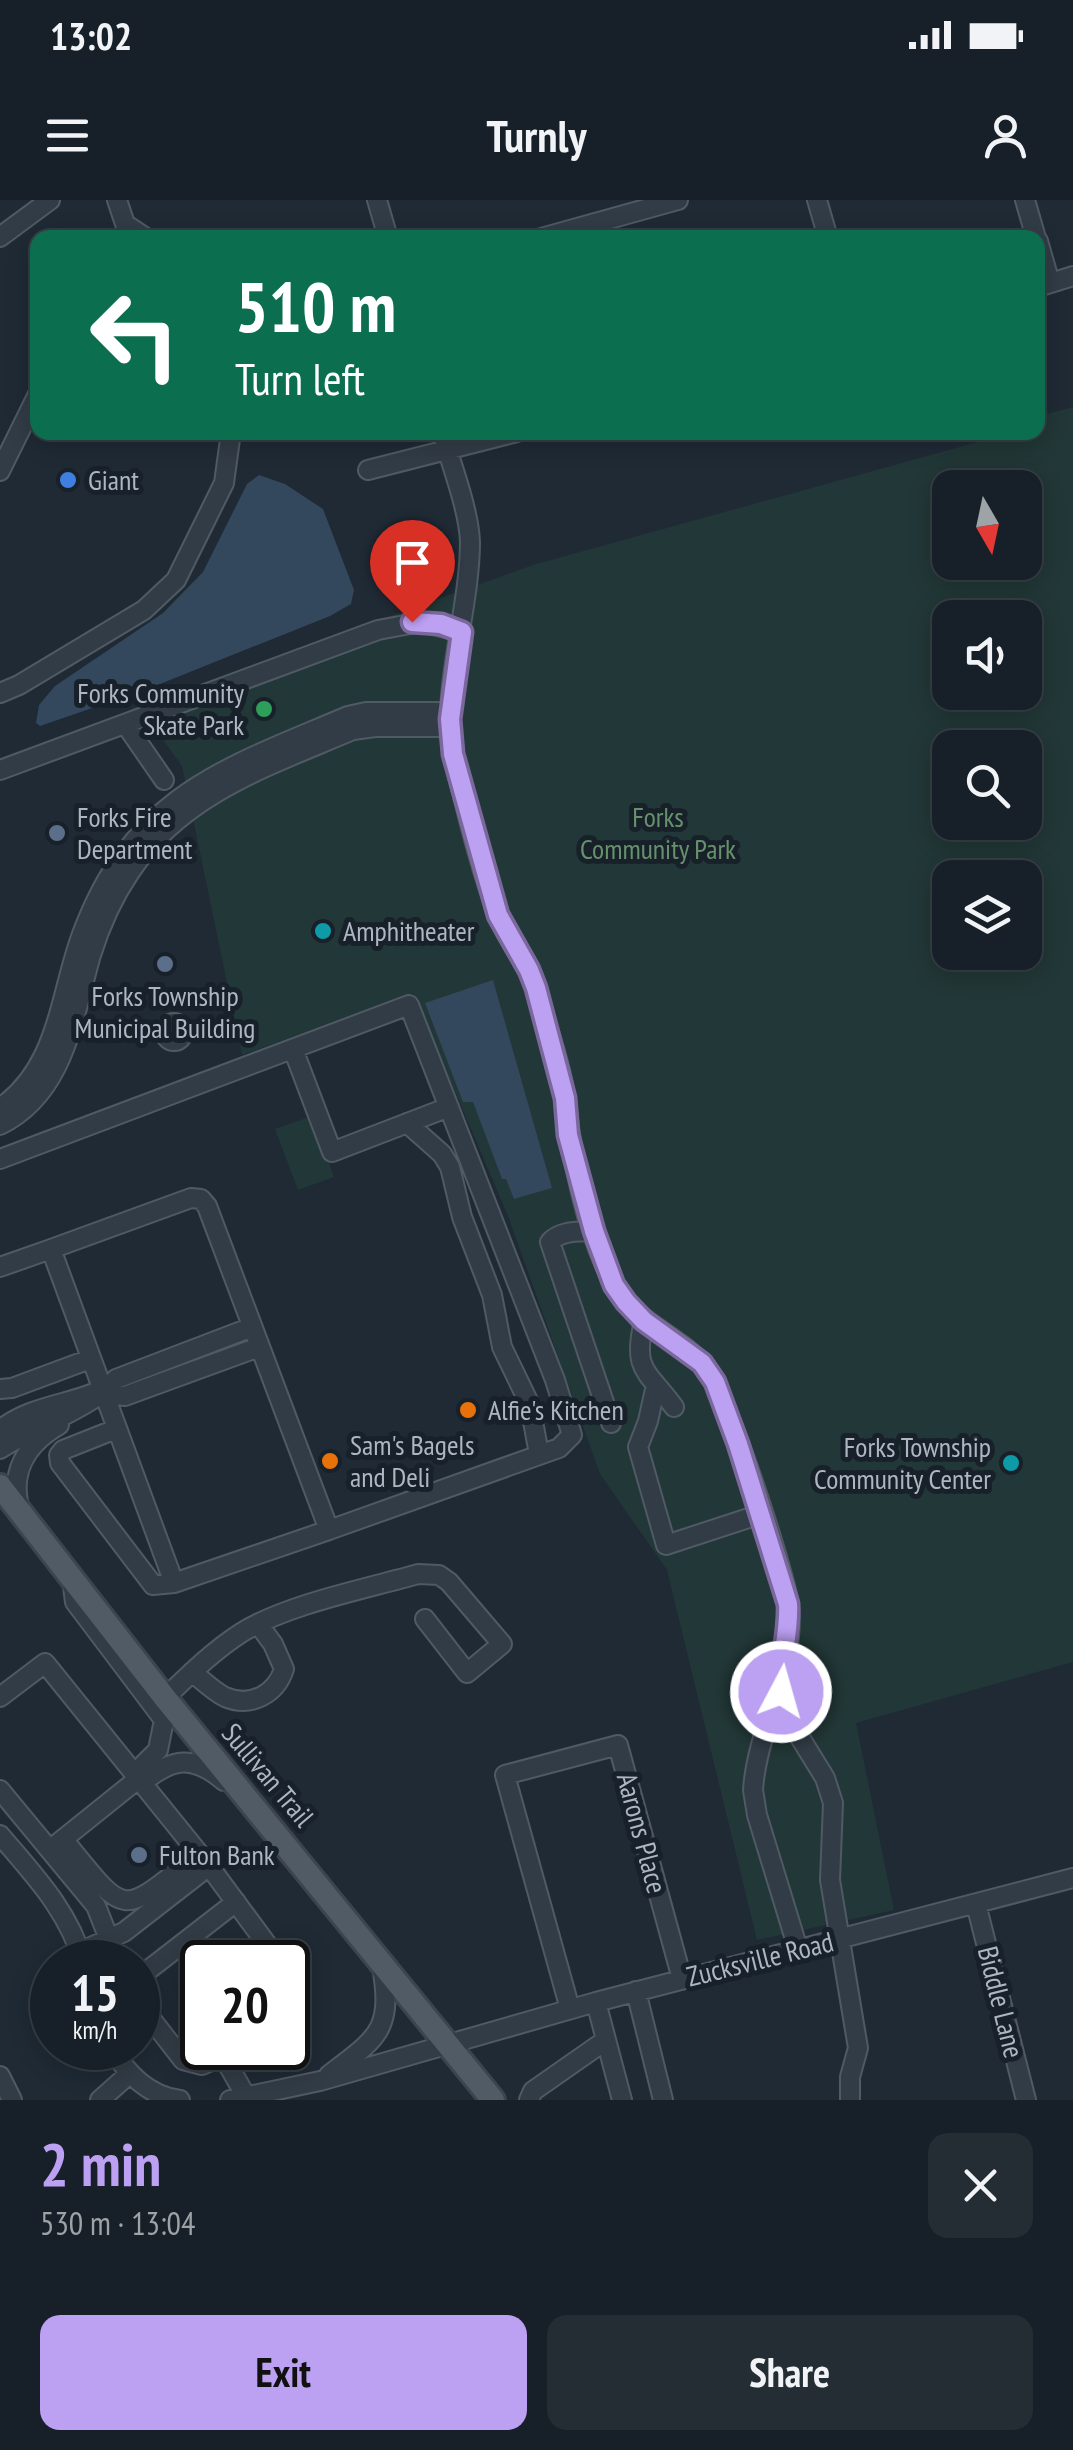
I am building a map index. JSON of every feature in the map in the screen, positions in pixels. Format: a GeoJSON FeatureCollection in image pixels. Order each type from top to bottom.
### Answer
{"type":"FeatureCollection","features":[{"type":"Feature","properties":{"kind":"main road","name":"Sullivan Trail"},"geometry":{"type":"LineString","coordinates":[[0,1486],[164,1698],[493,2100]]}},
{"type":"Feature","properties":{"kind":"street"},"geometry":{"type":"LineString","coordinates":[[0,237],[50,200]]}},
{"type":"Feature","properties":{"kind":"street"},"geometry":{"type":"LineString","coordinates":[[117,200],[122,230]]}},
{"type":"Feature","properties":{"kind":"street"},"geometry":{"type":"LineString","coordinates":[[378,200],[386,230]]}},
{"type":"Feature","properties":{"kind":"street"},"geometry":{"type":"LineString","coordinates":[[570,230],[678,200]]}},
{"type":"Feature","properties":{"kind":"street"},"geometry":{"type":"LineString","coordinates":[[817,200],[826,230]]}},
{"type":"Feature","properties":{"kind":"street"},"geometry":{"type":"LineString","coordinates":[[1025,200],[1034,230]]}},
{"type":"Feature","properties":{"kind":"street"},"geometry":{"type":"LineString","coordinates":[[1045,285],[1073,276]]}},
{"type":"Feature","properties":{"kind":"street"},"geometry":{"type":"LineString","coordinates":[[0,471],[30,410]]}},
{"type":"Feature","properties":{"kind":"street"},"geometry":{"type":"LineString","coordinates":[[0,693],[144,610],[176,580],[224,483],[230,440]]}},
{"type":"Feature","properties":{"kind":"street"},"geometry":{"type":"LineString","coordinates":[[368,470],[445,442],[470,536],[450,719],[455,762],[498,915],[536,988],[565,1098],[568,1135],[594,1231],[614,1285],[644,1321],[698,1359],[711,1375],[729,1416],[788,1604],[789,1628],[753,1790],[798,1949]]}},
{"type":"Feature","properties":{"kind":"street"},"geometry":{"type":"LineString","coordinates":[[0,770],[378,630],[412,622],[441,624],[462,632]]}},
{"type":"Feature","properties":{"kind":"street"},"geometry":{"type":"LineString","coordinates":[[0,1125],[37,1096],[54,1071],[92,930],[119,861],[158,814],[206,778],[348,716],[366,712],[450,719]]}},
{"type":"Feature","properties":{"kind":"street"},"geometry":{"type":"LineString","coordinates":[[126,725],[164,780]]}},
{"type":"Feature","properties":{"kind":"street"},"geometry":{"type":"LineString","coordinates":[[0,1159],[409,1005],[572,1435],[567,1443],[539,1454],[329,1530],[174,1583],[153,1585],[60,1463],[59,1455],[64,1450],[116,1429]]}},
{"type":"Feature","properties":{"kind":"street"},"geometry":{"type":"LineString","coordinates":[[0,1108],[59,1043]]}},
{"type":"Feature","properties":{"kind":"street"},"geometry":{"type":"LineString","coordinates":[[293,1049],[332,1152],[449,1107]]}},
{"type":"Feature","properties":{"kind":"street"},"geometry":{"type":"LineString","coordinates":[[407,1124],[450,1166],[460,1212],[496,1311],[502,1347],[530,1406],[539,1454]]}},
{"type":"Feature","properties":{"kind":"street"},"geometry":{"type":"LineString","coordinates":[[433,1146],[460,1136]]}},
{"type":"Feature","properties":{"kind":"street"},"geometry":{"type":"LineString","coordinates":[[0,1267],[181,1200],[202,1199],[329,1530]]}},
{"type":"Feature","properties":{"kind":"street"},"geometry":{"type":"LineString","coordinates":[[594,1231],[572,1232],[550,1242],[611,1423]]}},
{"type":"Feature","properties":{"kind":"street"},"geometry":{"type":"LineString","coordinates":[[51,1249],[174,1583]]}},
{"type":"Feature","properties":{"kind":"street"},"geometry":{"type":"LineString","coordinates":[[496,1311],[524,1300]]}},
{"type":"Feature","properties":{"kind":"street"},"geometry":{"type":"LineString","coordinates":[[644,1321],[638,1346],[642,1370],[674,1408]]}},
{"type":"Feature","properties":{"kind":"street"},"geometry":{"type":"LineString","coordinates":[[20,1510],[16,1482],[21,1460],[49,1430],[86,1413],[116,1379],[252,1327]]}},
{"type":"Feature","properties":{"kind":"street"},"geometry":{"type":"LineString","coordinates":[[0,1410],[75,1390],[125,1396],[259,1347]]}},
{"type":"Feature","properties":{"kind":"street"},"geometry":{"type":"LineString","coordinates":[[0,1389],[90,1359]]}},
{"type":"Feature","properties":{"kind":"street"},"geometry":{"type":"LineString","coordinates":[[656,1385],[638,1447],[666,1545],[761,1514]]}},
{"type":"Feature","properties":{"kind":"street"},"geometry":{"type":"LineString","coordinates":[[0,1430],[13,1419],[38,1408],[102,1393]]}},
{"type":"Feature","properties":{"kind":"street"},"geometry":{"type":"LineString","coordinates":[[0,1449],[22,1433],[89,1403],[102,1393]]}},
{"type":"Feature","properties":{"kind":"street"},"geometry":{"type":"LineString","coordinates":[[164,1698],[244,1631],[418,1574],[438,1575],[449,1582],[502,1644],[467,1673],[425,1619]]}},
{"type":"Feature","properties":{"kind":"street"},"geometry":{"type":"LineString","coordinates":[[57,1845],[138,1778],[158,1750],[164,1720],[75,1602],[72,1578]]}},
{"type":"Feature","properties":{"kind":"street"},"geometry":{"type":"LineString","coordinates":[[192,1672],[227,1698],[258,1698],[270,1693],[280,1683],[284,1669],[259,1625]]}},
{"type":"Feature","properties":{"kind":"street"},"geometry":{"type":"LineString","coordinates":[[0,1696],[45,1663],[264,1940]]}},
{"type":"Feature","properties":{"kind":"street"},"geometry":{"type":"LineString","coordinates":[[780,1675],[788,1718],[825,1778],[833,1803],[830,1880],[858,2048],[850,2077],[850,2100]]}},
{"type":"Feature","properties":{"kind":"street","name":"Aarons Place"},"geometry":{"type":"LineString","coordinates":[[570,2009],[505,1775],[618,1744],[682,1979]]}},
{"type":"Feature","properties":{"kind":"street"},"geometry":{"type":"LineString","coordinates":[[138,1778],[188,1762],[207,1767],[253,1804]]}},
{"type":"Feature","properties":{"kind":"street"},"geometry":{"type":"LineString","coordinates":[[0,1790],[109,1895],[126,1902],[140,1900],[204,1860]]}},
{"type":"Feature","properties":{"kind":"street"},"geometry":{"type":"LineString","coordinates":[[0,1835],[50,1894],[75,1940]]}},
{"type":"Feature","properties":{"kind":"street"},"geometry":{"type":"LineString","coordinates":[[57,1845],[96,1906],[108,1940]]}},
{"type":"Feature","properties":{"kind":"street"},"geometry":{"type":"LineString","coordinates":[[111,1940],[204,1860]]}},
{"type":"Feature","properties":{"kind":"street","name":"Zucksville Road"},"geometry":{"type":"LineString","coordinates":[[242,2099],[320,2081],[636,1991],[1073,1878]]}},
{"type":"Feature","properties":{"kind":"street"},"geometry":{"type":"LineString","coordinates":[[160,1949],[233,1898]]}},
{"type":"Feature","properties":{"kind":"street"},"geometry":{"type":"LineString","coordinates":[[160,1959],[233,1898]]}},
{"type":"Feature","properties":{"kind":"street","name":"Biddle Lane"},"geometry":{"type":"LineString","coordinates":[[976,1904],[1026,2100]]}},
{"type":"Feature","properties":{"kind":"street"},"geometry":{"type":"LineString","coordinates":[[320,2081],[368,2045],[383,2023],[388,2000],[381,1960]]}},
{"type":"Feature","properties":{"kind":"street"},"geometry":{"type":"LineString","coordinates":[[636,1991],[663,2100]]}},
{"type":"Feature","properties":{"kind":"street"},"geometry":{"type":"LineString","coordinates":[[596,2002],[622,2100]]}},
{"type":"Feature","properties":{"kind":"street"},"geometry":{"type":"LineString","coordinates":[[160,2031],[180,2057]]}},
{"type":"Feature","properties":{"kind":"street"},"geometry":{"type":"LineString","coordinates":[[529,2100],[533,2091],[606,2040]]}},
{"type":"Feature","properties":{"kind":"street"},"geometry":{"type":"LineString","coordinates":[[125,2070],[168,2098],[180,2100]]}},
{"type":"Feature","properties":{"kind":"street"},"geometry":{"type":"LineString","coordinates":[[234,2070],[242,2099]]}},
{"type":"Feature","properties":{"kind":"street"},"geometry":{"type":"LineString","coordinates":[[100,2100],[128,2074]]}},
{"type":"Feature","properties":{"kind":"street"},"geometry":{"type":"LineString","coordinates":[[0,2076],[12,2100]]}},
{"type":"Feature","properties":{"kind":"green space","name":"Forks Community Park"},"geometry":{"type":"Polygon","coordinates":[[[1073,407],[1073,1662],[856,1723],[894,1910],[757,1940],[667,1570],[600,1474],[508,1216],[413,993],[242,1055],[182,766],[158,733],[146,741],[132,708],[533,565],[985,440],[1045,440],[1045,414],[1073,407]]]}},
{"type":"Feature","properties":{"kind":"green space"},"geometry":{"type":"Polygon","coordinates":[[[312,1116],[334,1177],[298,1190],[275,1129],[312,1116]]]}},
{"type":"Feature","properties":{"kind":"water"},"geometry":{"type":"Polygon","coordinates":[[[259,475],[285,484],[323,509],[354,590],[351,604],[145,690],[40,726],[36,723],[39,705],[55,686],[163,613],[203,572],[247,484],[259,475]]]}},
{"type":"Feature","properties":{"kind":"water"},"geometry":{"type":"Polygon","coordinates":[[[493,980],[552,1188],[514,1199],[506,1179],[502,1179],[473,1102],[463,1102],[425,1003],[493,980]]]}},
{"type":"Feature","properties":{"kind":"place","name":"Giant"},"geometry":{"type":"Point","coordinates":[68,480]}},
{"type":"Feature","properties":{"kind":"place","name":"Forks Community Skate Park"},"geometry":{"type":"Point","coordinates":[264,709]}},
{"type":"Feature","properties":{"kind":"place","name":"Forks Fire Department"},"geometry":{"type":"Point","coordinates":[57,833]}},
{"type":"Feature","properties":{"kind":"place","name":"Amphitheater"},"geometry":{"type":"Point","coordinates":[323,931]}},
{"type":"Feature","properties":{"kind":"place","name":"Forks Township Municipal Building"},"geometry":{"type":"Point","coordinates":[165,964]}},
{"type":"Feature","properties":{"kind":"place","name":"Alfie's Kitchen"},"geometry":{"type":"Point","coordinates":[468,1410]}},
{"type":"Feature","properties":{"kind":"place","name":"Sam's Bagels and Deli"},"geometry":{"type":"Point","coordinates":[330,1461]}},
{"type":"Feature","properties":{"kind":"place","name":"Forks Township Community Center"},"geometry":{"type":"Point","coordinates":[1011,1463]}},
{"type":"Feature","properties":{"kind":"place","name":"Fulton Bank"},"geometry":{"type":"Point","coordinates":[139,1855]}},
{"type":"Feature","properties":{"kind":"route"},"geometry":{"type":"LineString","coordinates":[[412,622],[441,624],[462,632],[450,712],[451,744],[494,902],[504,930],[536,988],[565,1098],[568,1135],[586,1204],[614,1285],[637,1315],[702,1363],[729,1416],[788,1604],[781,1692]]}}]}
